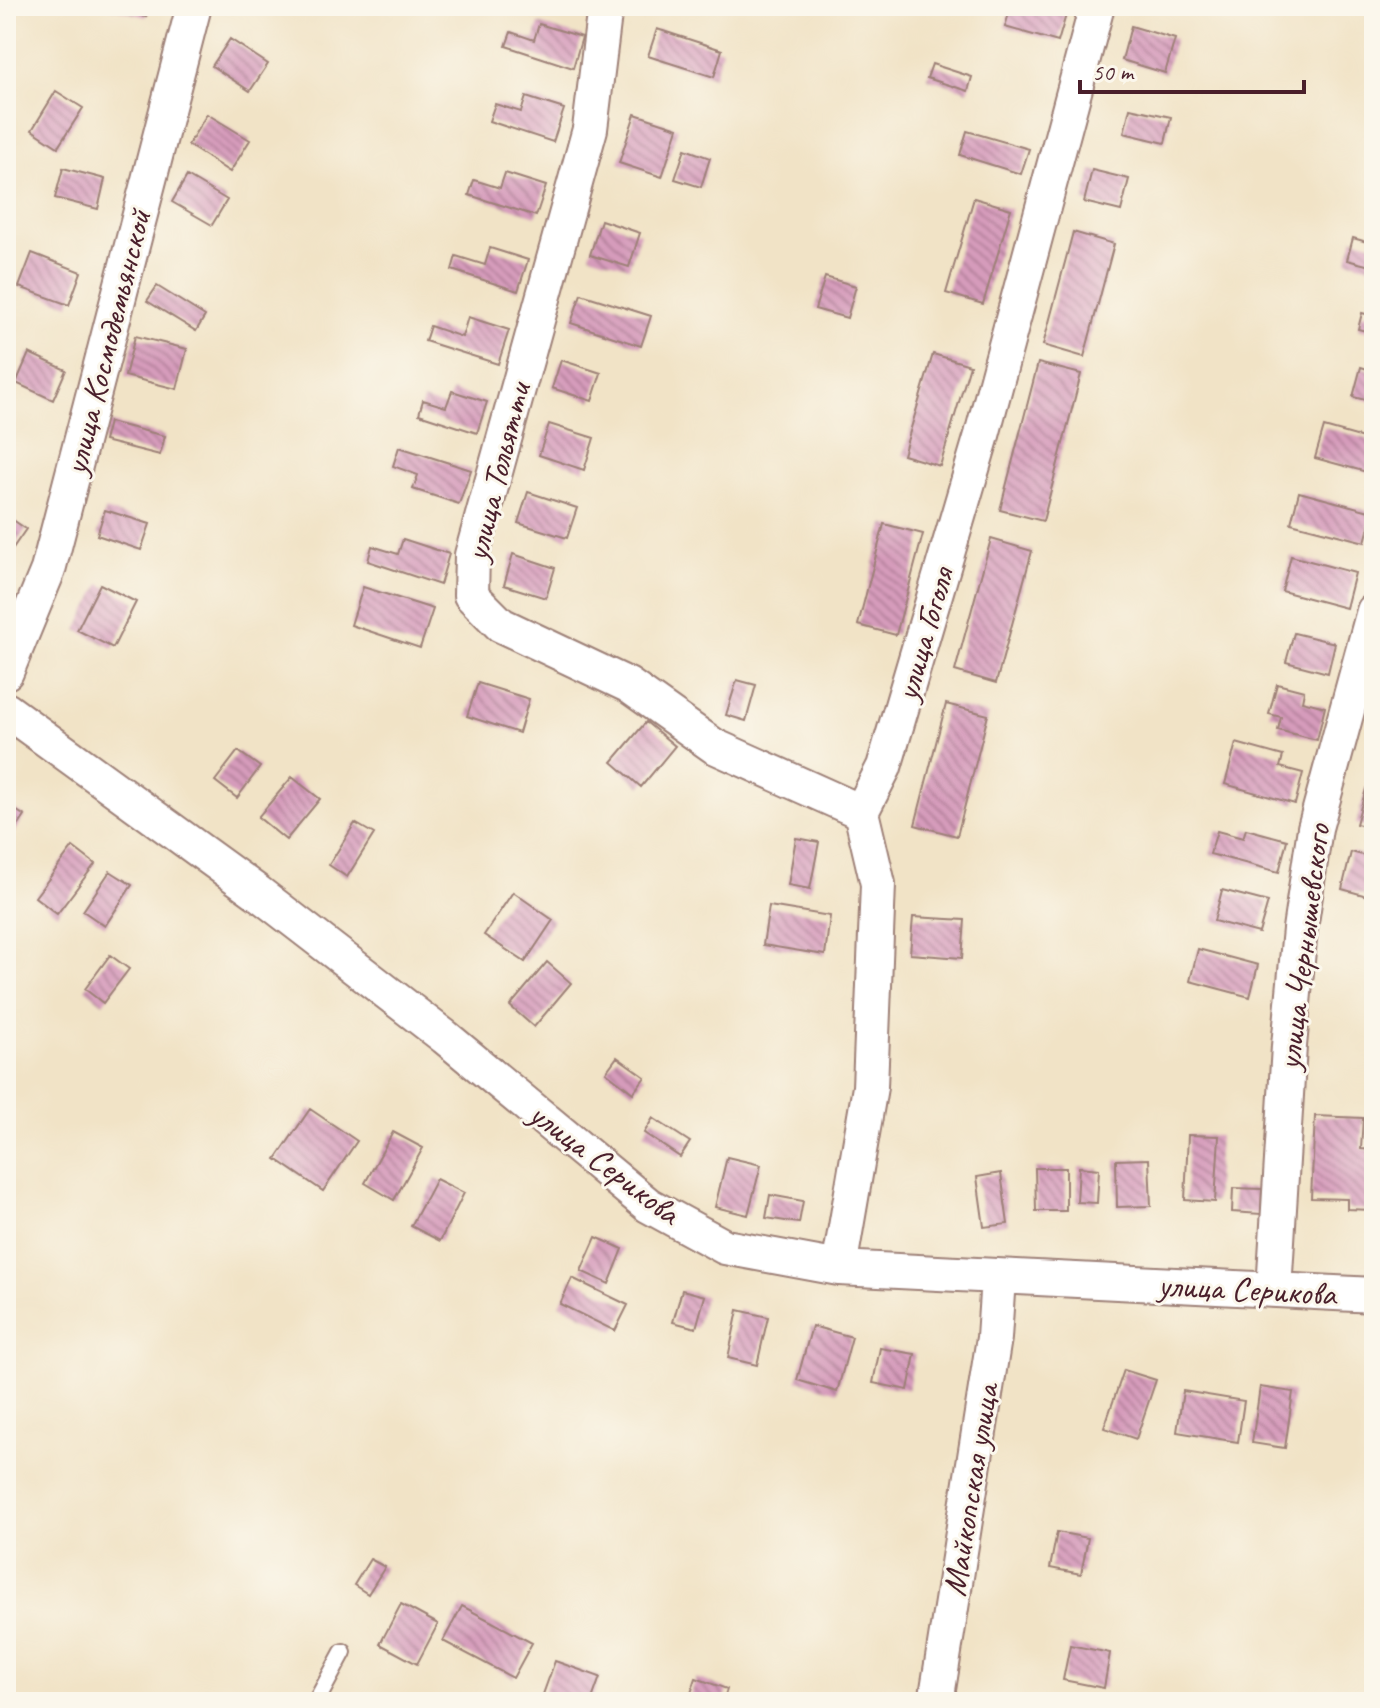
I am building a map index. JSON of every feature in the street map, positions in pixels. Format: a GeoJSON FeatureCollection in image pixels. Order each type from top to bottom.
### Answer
{"type":"FeatureCollection","features":[{"type":"Feature","properties":{"kind":"street","name":"улица Космодемьянской"},"geometry":{"type":"LineString","coordinates":[[6,672],[48,570],[194,6]]}},
{"type":"Feature","properties":{"kind":"street","name":"улица Тольятти"},"geometry":{"type":"LineString","coordinates":[[605,6],[590,129],[472,555],[471,595],[501,625],[628,685],[714,746],[861,812]]}},
{"type":"Feature","properties":{"kind":"street","name":"улица Гоголя"},"geometry":{"type":"LineString","coordinates":[[861,812],[884,767],[982,435],[1097,6]]}},
{"type":"Feature","properties":{"kind":"street","name":"улица Чернышевского"},"geometry":{"type":"LineString","coordinates":[[1274,1290],[1289,1046],[1302,915],[1315,828],[1374,611]]}},
{"type":"Feature","properties":{"kind":"street","name":"улица Серикова"},"geometry":{"type":"LineString","coordinates":[[6,710],[257,892],[445,1037],[648,1205],[725,1247],[839,1268],[1374,1295]]}},
{"type":"Feature","properties":{"kind":"street"},"geometry":{"type":"LineString","coordinates":[[839,1268],[870,1087],[878,884],[861,812]]}},
{"type":"Feature","properties":{"kind":"street","name":"Майкопская улица"},"geometry":{"type":"LineString","coordinates":[[936,1702],[994,1338],[998,1278]]}},
{"type":"Feature","properties":{"kind":"lane"},"geometry":{"type":"LineString","coordinates":[[316,1702],[343,1652]]}},
{"type":"Feature","properties":{"kind":"building"},"geometry":{"type":"Polygon","coordinates":[[[106,6],[149,6],[146,17],[106,6]]]}},
{"type":"Feature","properties":{"kind":"building"},"geometry":{"type":"Polygon","coordinates":[[[1011,6],[1068,8],[1058,42],[1005,27],[1011,6]]]}},
{"type":"Feature","properties":{"kind":"building"},"geometry":{"type":"Polygon","coordinates":[[[539,24],[582,37],[573,68],[506,46],[511,32],[534,40],[539,24]]]}},
{"type":"Feature","properties":{"kind":"building"},"geometry":{"type":"Polygon","coordinates":[[[1131,26],[1175,39],[1165,73],[1122,60],[1131,26]]]}},
{"type":"Feature","properties":{"kind":"building"},"geometry":{"type":"Polygon","coordinates":[[[657,29],[722,50],[714,77],[648,56],[657,29]]]}},
{"type":"Feature","properties":{"kind":"building"},"geometry":{"type":"Polygon","coordinates":[[[230,39],[268,64],[250,91],[212,66],[230,39]]]}},
{"type":"Feature","properties":{"kind":"building"},"geometry":{"type":"Polygon","coordinates":[[[932,64],[972,77],[968,91],[927,78],[932,64]]]}},
{"type":"Feature","properties":{"kind":"building"},"geometry":{"type":"Polygon","coordinates":[[[56,91],[83,108],[58,147],[32,130],[56,91]]]}},
{"type":"Feature","properties":{"kind":"building"},"geometry":{"type":"Polygon","coordinates":[[[526,97],[564,109],[553,142],[489,121],[495,104],[521,112],[526,97]]]}},
{"type":"Feature","properties":{"kind":"building"},"geometry":{"type":"Polygon","coordinates":[[[1130,108],[1171,117],[1165,143],[1124,133],[1130,108]]]}},
{"type":"Feature","properties":{"kind":"building"},"geometry":{"type":"Polygon","coordinates":[[[207,114],[250,140],[230,172],[188,145],[207,114]]]}},
{"type":"Feature","properties":{"kind":"building"},"geometry":{"type":"Polygon","coordinates":[[[635,114],[678,128],[662,177],[619,163],[635,114]]]}},
{"type":"Feature","properties":{"kind":"building"},"geometry":{"type":"Polygon","coordinates":[[[967,131],[1029,149],[1021,174],[960,155],[967,131]]]}},
{"type":"Feature","properties":{"kind":"building"},"geometry":{"type":"Polygon","coordinates":[[[685,149],[710,158],[701,187],[675,179],[685,149]]]}},
{"type":"Feature","properties":{"kind":"building"},"geometry":{"type":"Polygon","coordinates":[[[63,168],[105,179],[98,209],[55,198],[63,168]]]}},
{"type":"Feature","properties":{"kind":"building"},"geometry":{"type":"Polygon","coordinates":[[[1092,170],[1129,179],[1121,211],[1084,202],[1092,170]]]}},
{"type":"Feature","properties":{"kind":"building"},"geometry":{"type":"Polygon","coordinates":[[[505,173],[546,186],[536,216],[469,195],[474,180],[500,188],[505,173]]]}},
{"type":"Feature","properties":{"kind":"building"},"geometry":{"type":"Polygon","coordinates":[[[187,176],[227,200],[212,225],[172,202],[187,176]]]}},
{"type":"Feature","properties":{"kind":"building"},"geometry":{"type":"Polygon","coordinates":[[[974,198],[1011,209],[983,304],[946,293],[974,198]]]}},
{"type":"Feature","properties":{"kind":"building"},"geometry":{"type":"Polygon","coordinates":[[[601,220],[640,233],[629,267],[590,255],[601,220]]]}},
{"type":"Feature","properties":{"kind":"building"},"geometry":{"type":"Polygon","coordinates":[[[1073,232],[1114,244],[1084,357],[1043,345],[1073,232]]]}},
{"type":"Feature","properties":{"kind":"building"},"geometry":{"type":"Polygon","coordinates":[[[1353,238],[1374,244],[1374,267],[1347,260],[1353,238]]]}},
{"type":"Feature","properties":{"kind":"building"},"geometry":{"type":"Polygon","coordinates":[[[490,248],[528,260],[518,291],[452,270],[456,256],[485,265],[490,248]]]}},
{"type":"Feature","properties":{"kind":"building"},"geometry":{"type":"Polygon","coordinates":[[[32,253],[81,272],[69,305],[19,287],[32,253]]]}},
{"type":"Feature","properties":{"kind":"building"},"geometry":{"type":"Polygon","coordinates":[[[825,277],[856,286],[847,318],[815,309],[825,277]]]}},
{"type":"Feature","properties":{"kind":"building"},"geometry":{"type":"Polygon","coordinates":[[[157,286],[205,316],[196,331],[147,301],[157,286]]]}},
{"type":"Feature","properties":{"kind":"building"},"geometry":{"type":"Polygon","coordinates":[[[581,294],[651,316],[641,346],[571,323],[581,294]]]}},
{"type":"Feature","properties":{"kind":"building"},"geometry":{"type":"Polygon","coordinates":[[[1362,313],[1374,316],[1374,333],[1358,329],[1362,313]]]}},
{"type":"Feature","properties":{"kind":"building"},"geometry":{"type":"Polygon","coordinates":[[[468,317],[509,330],[498,364],[425,341],[430,326],[462,337],[468,317]]]}},
{"type":"Feature","properties":{"kind":"building"},"geometry":{"type":"Polygon","coordinates":[[[135,336],[187,349],[177,389],[125,376],[135,336]]]}},
{"type":"Feature","properties":{"kind":"building"},"geometry":{"type":"Polygon","coordinates":[[[29,353],[66,370],[53,400],[16,383],[29,353]]]}},
{"type":"Feature","properties":{"kind":"building"},"geometry":{"type":"Polygon","coordinates":[[[933,354],[970,365],[940,466],[903,455],[933,354]]]}},
{"type":"Feature","properties":{"kind":"building"},"geometry":{"type":"Polygon","coordinates":[[[561,360],[601,373],[592,401],[552,388],[561,360]]]}},
{"type":"Feature","properties":{"kind":"building"},"geometry":{"type":"Polygon","coordinates":[[[1038,363],[1081,374],[1043,521],[1000,510],[1038,363]]]}},
{"type":"Feature","properties":{"kind":"building"},"geometry":{"type":"Polygon","coordinates":[[[1361,367],[1374,371],[1374,402],[1353,397],[1361,367]]]}},
{"type":"Feature","properties":{"kind":"building"},"geometry":{"type":"Polygon","coordinates":[[[452,391],[487,402],[477,433],[419,414],[423,400],[446,407],[452,391]]]}},
{"type":"Feature","properties":{"kind":"building"},"geometry":{"type":"Polygon","coordinates":[[[109,422],[165,436],[160,455],[104,441],[109,422]]]}},
{"type":"Feature","properties":{"kind":"building"},"geometry":{"type":"Polygon","coordinates":[[[549,424],[594,438],[584,470],[539,455],[549,424]]]}},
{"type":"Feature","properties":{"kind":"building"},"geometry":{"type":"Polygon","coordinates":[[[1324,427],[1374,441],[1374,474],[1315,458],[1324,427]]]}},
{"type":"Feature","properties":{"kind":"building"},"geometry":{"type":"Polygon","coordinates":[[[399,447],[471,470],[459,504],[413,489],[418,475],[393,466],[399,447]]]}},
{"type":"Feature","properties":{"kind":"building"},"geometry":{"type":"Polygon","coordinates":[[[528,492],[577,508],[567,538],[518,523],[528,492]]]}},
{"type":"Feature","properties":{"kind":"building"},"geometry":{"type":"Polygon","coordinates":[[[1299,492],[1373,512],[1365,542],[1291,523],[1299,492]]]}},
{"type":"Feature","properties":{"kind":"building"},"geometry":{"type":"Polygon","coordinates":[[[105,510],[150,524],[141,550],[97,535],[105,510]]]}},
{"type":"Feature","properties":{"kind":"building"},"geometry":{"type":"Polygon","coordinates":[[[6,515],[26,529],[6,558],[6,515]]]}},
{"type":"Feature","properties":{"kind":"building"},"geometry":{"type":"Polygon","coordinates":[[[884,524],[923,534],[896,635],[858,625],[884,524]]]}},
{"type":"Feature","properties":{"kind":"building"},"geometry":{"type":"Polygon","coordinates":[[[403,539],[449,554],[440,585],[368,561],[372,546],[398,554],[403,539]]]}},
{"type":"Feature","properties":{"kind":"building"},"geometry":{"type":"Polygon","coordinates":[[[991,539],[1032,551],[996,683],[955,671],[991,539]]]}},
{"type":"Feature","properties":{"kind":"building"},"geometry":{"type":"Polygon","coordinates":[[[513,554],[555,568],[546,598],[504,585],[513,554]]]}},
{"type":"Feature","properties":{"kind":"building"},"geometry":{"type":"Polygon","coordinates":[[[1291,556],[1355,573],[1346,608],[1282,591],[1291,556]]]}},
{"type":"Feature","properties":{"kind":"building"},"geometry":{"type":"Polygon","coordinates":[[[100,584],[136,602],[113,648],[77,630],[100,584]]]}},
{"type":"Feature","properties":{"kind":"building"},"geometry":{"type":"Polygon","coordinates":[[[363,587],[433,609],[420,648],[351,625],[363,587]]]}},
{"type":"Feature","properties":{"kind":"building"},"geometry":{"type":"Polygon","coordinates":[[[1294,633],[1335,643],[1328,673],[1286,662],[1294,633]]]}},
{"type":"Feature","properties":{"kind":"building"},"geometry":{"type":"Polygon","coordinates":[[[737,680],[756,685],[746,721],[726,715],[737,680]]]}},
{"type":"Feature","properties":{"kind":"building"},"geometry":{"type":"Polygon","coordinates":[[[478,683],[529,699],[519,733],[467,716],[478,683]]]}},
{"type":"Feature","properties":{"kind":"building"},"geometry":{"type":"Polygon","coordinates":[[[1277,684],[1304,691],[1302,701],[1325,707],[1317,740],[1278,730],[1281,717],[1269,714],[1277,684]]]}},
{"type":"Feature","properties":{"kind":"building"},"geometry":{"type":"Polygon","coordinates":[[[946,704],[988,715],[957,836],[915,825],[946,704]]]}},
{"type":"Feature","properties":{"kind":"building"},"geometry":{"type":"Polygon","coordinates":[[[646,722],[675,746],[641,787],[612,762],[646,722]]]}},
{"type":"Feature","properties":{"kind":"building"},"geometry":{"type":"Polygon","coordinates":[[[1236,743],[1283,756],[1280,767],[1303,773],[1295,804],[1225,784],[1236,743]]]}},
{"type":"Feature","properties":{"kind":"building"},"geometry":{"type":"Polygon","coordinates":[[[238,751],[260,767],[237,798],[215,781],[238,751]]]}},
{"type":"Feature","properties":{"kind":"building"},"geometry":{"type":"Polygon","coordinates":[[[292,777],[320,799],[286,840],[258,817],[292,777]]]}},
{"type":"Feature","properties":{"kind":"building"},"geometry":{"type":"Polygon","coordinates":[[[1366,789],[1374,792],[1374,828],[1356,824],[1366,789]]]}},
{"type":"Feature","properties":{"kind":"building"},"geometry":{"type":"Polygon","coordinates":[[[6,804],[25,816],[6,844],[6,804]]]}},
{"type":"Feature","properties":{"kind":"building"},"geometry":{"type":"Polygon","coordinates":[[[355,823],[374,834],[347,877],[329,865],[355,823]]]}},
{"type":"Feature","properties":{"kind":"building"},"geometry":{"type":"Polygon","coordinates":[[[1246,829],[1287,840],[1279,872],[1210,854],[1217,831],[1243,838],[1246,829]]]}},
{"type":"Feature","properties":{"kind":"building"},"geometry":{"type":"Polygon","coordinates":[[[796,838],[819,842],[810,889],[788,885],[796,838]]]}},
{"type":"Feature","properties":{"kind":"building"},"geometry":{"type":"Polygon","coordinates":[[[73,847],[95,864],[57,914],[35,897],[73,847]]]}},
{"type":"Feature","properties":{"kind":"building"},"geometry":{"type":"Polygon","coordinates":[[[1351,852],[1374,858],[1374,898],[1342,889],[1351,852]]]}},
{"type":"Feature","properties":{"kind":"building"},"geometry":{"type":"Polygon","coordinates":[[[110,871],[132,885],[105,926],[83,911],[110,871]]]}},
{"type":"Feature","properties":{"kind":"building"},"geometry":{"type":"Polygon","coordinates":[[[1222,890],[1268,902],[1259,933],[1214,921],[1222,890]]]}},
{"type":"Feature","properties":{"kind":"building"},"geometry":{"type":"Polygon","coordinates":[[[513,892],[553,920],[525,962],[484,935],[513,892]]]}},
{"type":"Feature","properties":{"kind":"building"},"geometry":{"type":"Polygon","coordinates":[[[769,906],[830,916],[825,955],[763,945],[769,906]]]}},
{"type":"Feature","properties":{"kind":"building"},"geometry":{"type":"Polygon","coordinates":[[[913,917],[965,920],[962,958],[910,954],[913,917]]]}},
{"type":"Feature","properties":{"kind":"building"},"geometry":{"type":"Polygon","coordinates":[[[1198,949],[1258,965],[1250,997],[1190,981],[1198,949]]]}},
{"type":"Feature","properties":{"kind":"building"},"geometry":{"type":"Polygon","coordinates":[[[110,955],[129,969],[103,1003],[85,989],[110,955]]]}},
{"type":"Feature","properties":{"kind":"building"},"geometry":{"type":"Polygon","coordinates":[[[547,962],[571,983],[534,1027],[510,1006],[547,962]]]}},
{"type":"Feature","properties":{"kind":"building"},"geometry":{"type":"Polygon","coordinates":[[[617,1057],[645,1077],[633,1093],[606,1072],[617,1057]]]}},
{"type":"Feature","properties":{"kind":"building"},"geometry":{"type":"Polygon","coordinates":[[[310,1109],[357,1141],[323,1191],[276,1159],[310,1109]]]}},
{"type":"Feature","properties":{"kind":"building"},"geometry":{"type":"Polygon","coordinates":[[[1315,1116],[1363,1118],[1361,1149],[1374,1150],[1373,1210],[1347,1209],[1347,1199],[1311,1198],[1315,1116]]]}},
{"type":"Feature","properties":{"kind":"building"},"geometry":{"type":"Polygon","coordinates":[[[653,1118],[690,1142],[680,1157],[644,1133],[653,1118]]]}},
{"type":"Feature","properties":{"kind":"building"},"geometry":{"type":"Polygon","coordinates":[[[393,1132],[423,1148],[394,1200],[365,1183],[393,1132]]]}},
{"type":"Feature","properties":{"kind":"building"},"geometry":{"type":"Polygon","coordinates":[[[1188,1135],[1219,1136],[1215,1202],[1185,1200],[1188,1135]]]}},
{"type":"Feature","properties":{"kind":"building"},"geometry":{"type":"Polygon","coordinates":[[[727,1157],[761,1165],[748,1215],[715,1207],[727,1157]]]}},
{"type":"Feature","properties":{"kind":"building"},"geometry":{"type":"Polygon","coordinates":[[[1149,1159],[1151,1206],[1117,1207],[1116,1160],[1149,1159]]]}},
{"type":"Feature","properties":{"kind":"building"},"geometry":{"type":"Polygon","coordinates":[[[1079,1167],[1099,1169],[1097,1203],[1077,1202],[1079,1167]]]}},
{"type":"Feature","properties":{"kind":"building"},"geometry":{"type":"Polygon","coordinates":[[[1035,1168],[1066,1168],[1066,1211],[1036,1211],[1035,1168]]]}},
{"type":"Feature","properties":{"kind":"building"},"geometry":{"type":"Polygon","coordinates":[[[1001,1173],[1008,1224],[984,1227],[977,1177],[1001,1173]]]}},
{"type":"Feature","properties":{"kind":"building"},"geometry":{"type":"Polygon","coordinates":[[[436,1179],[464,1193],[440,1241],[411,1226],[436,1179]]]}},
{"type":"Feature","properties":{"kind":"building"},"geometry":{"type":"Polygon","coordinates":[[[1233,1188],[1262,1189],[1261,1214],[1232,1212],[1233,1188]]]}},
{"type":"Feature","properties":{"kind":"building"},"geometry":{"type":"Polygon","coordinates":[[[770,1195],[803,1201],[799,1223],[766,1218],[770,1195]]]}},
{"type":"Feature","properties":{"kind":"building"},"geometry":{"type":"Polygon","coordinates":[[[596,1237],[623,1249],[609,1284],[581,1271],[596,1237]]]}},
{"type":"Feature","properties":{"kind":"building"},"geometry":{"type":"Polygon","coordinates":[[[572,1278],[628,1305],[615,1331],[560,1304],[572,1278]]]}},
{"type":"Feature","properties":{"kind":"building"},"geometry":{"type":"Polygon","coordinates":[[[682,1290],[705,1296],[696,1328],[673,1322],[682,1290]]]}},
{"type":"Feature","properties":{"kind":"building"},"geometry":{"type":"Polygon","coordinates":[[[738,1310],[768,1317],[757,1365],[728,1358],[738,1310]]]}},
{"type":"Feature","properties":{"kind":"building"},"geometry":{"type":"Polygon","coordinates":[[[812,1326],[852,1337],[837,1392],[797,1380],[812,1326]]]}},
{"type":"Feature","properties":{"kind":"building"},"geometry":{"type":"Polygon","coordinates":[[[880,1348],[915,1354],[908,1390],[873,1383],[880,1348]]]}},
{"type":"Feature","properties":{"kind":"building"},"geometry":{"type":"Polygon","coordinates":[[[1124,1370],[1156,1380],[1136,1439],[1104,1428],[1124,1370]]]}},
{"type":"Feature","properties":{"kind":"building"},"geometry":{"type":"Polygon","coordinates":[[[1260,1387],[1293,1392],[1285,1448],[1252,1443],[1260,1387]]]}},
{"type":"Feature","properties":{"kind":"building"},"geometry":{"type":"Polygon","coordinates":[[[1183,1391],[1244,1401],[1238,1442],[1177,1432],[1183,1391]]]}},
{"type":"Feature","properties":{"kind":"building"},"geometry":{"type":"Polygon","coordinates":[[[1372,1440],[1374,1464],[1369,1464],[1372,1440]]]}},
{"type":"Feature","properties":{"kind":"building"},"geometry":{"type":"Polygon","coordinates":[[[1057,1532],[1088,1538],[1081,1574],[1050,1568],[1057,1532]]]}},
{"type":"Feature","properties":{"kind":"building"},"geometry":{"type":"Polygon","coordinates":[[[370,1559],[385,1567],[368,1594],[354,1585],[370,1559]]]}},
{"type":"Feature","properties":{"kind":"building"},"geometry":{"type":"Polygon","coordinates":[[[401,1604],[438,1624],[417,1664],[380,1644],[401,1604]]]}},
{"type":"Feature","properties":{"kind":"building"},"geometry":{"type":"Polygon","coordinates":[[[462,1606],[532,1643],[513,1678],[443,1641],[462,1606]]]}},
{"type":"Feature","properties":{"kind":"building"},"geometry":{"type":"Polygon","coordinates":[[[1070,1645],[1110,1653],[1104,1688],[1063,1680],[1070,1645]]]}},
{"type":"Feature","properties":{"kind":"building"},"geometry":{"type":"Polygon","coordinates":[[[555,1661],[600,1677],[591,1702],[541,1700],[555,1661]]]}},
{"type":"Feature","properties":{"kind":"building"},"geometry":{"type":"Polygon","coordinates":[[[696,1678],[727,1689],[723,1702],[688,1702],[696,1678]]]}}]}
